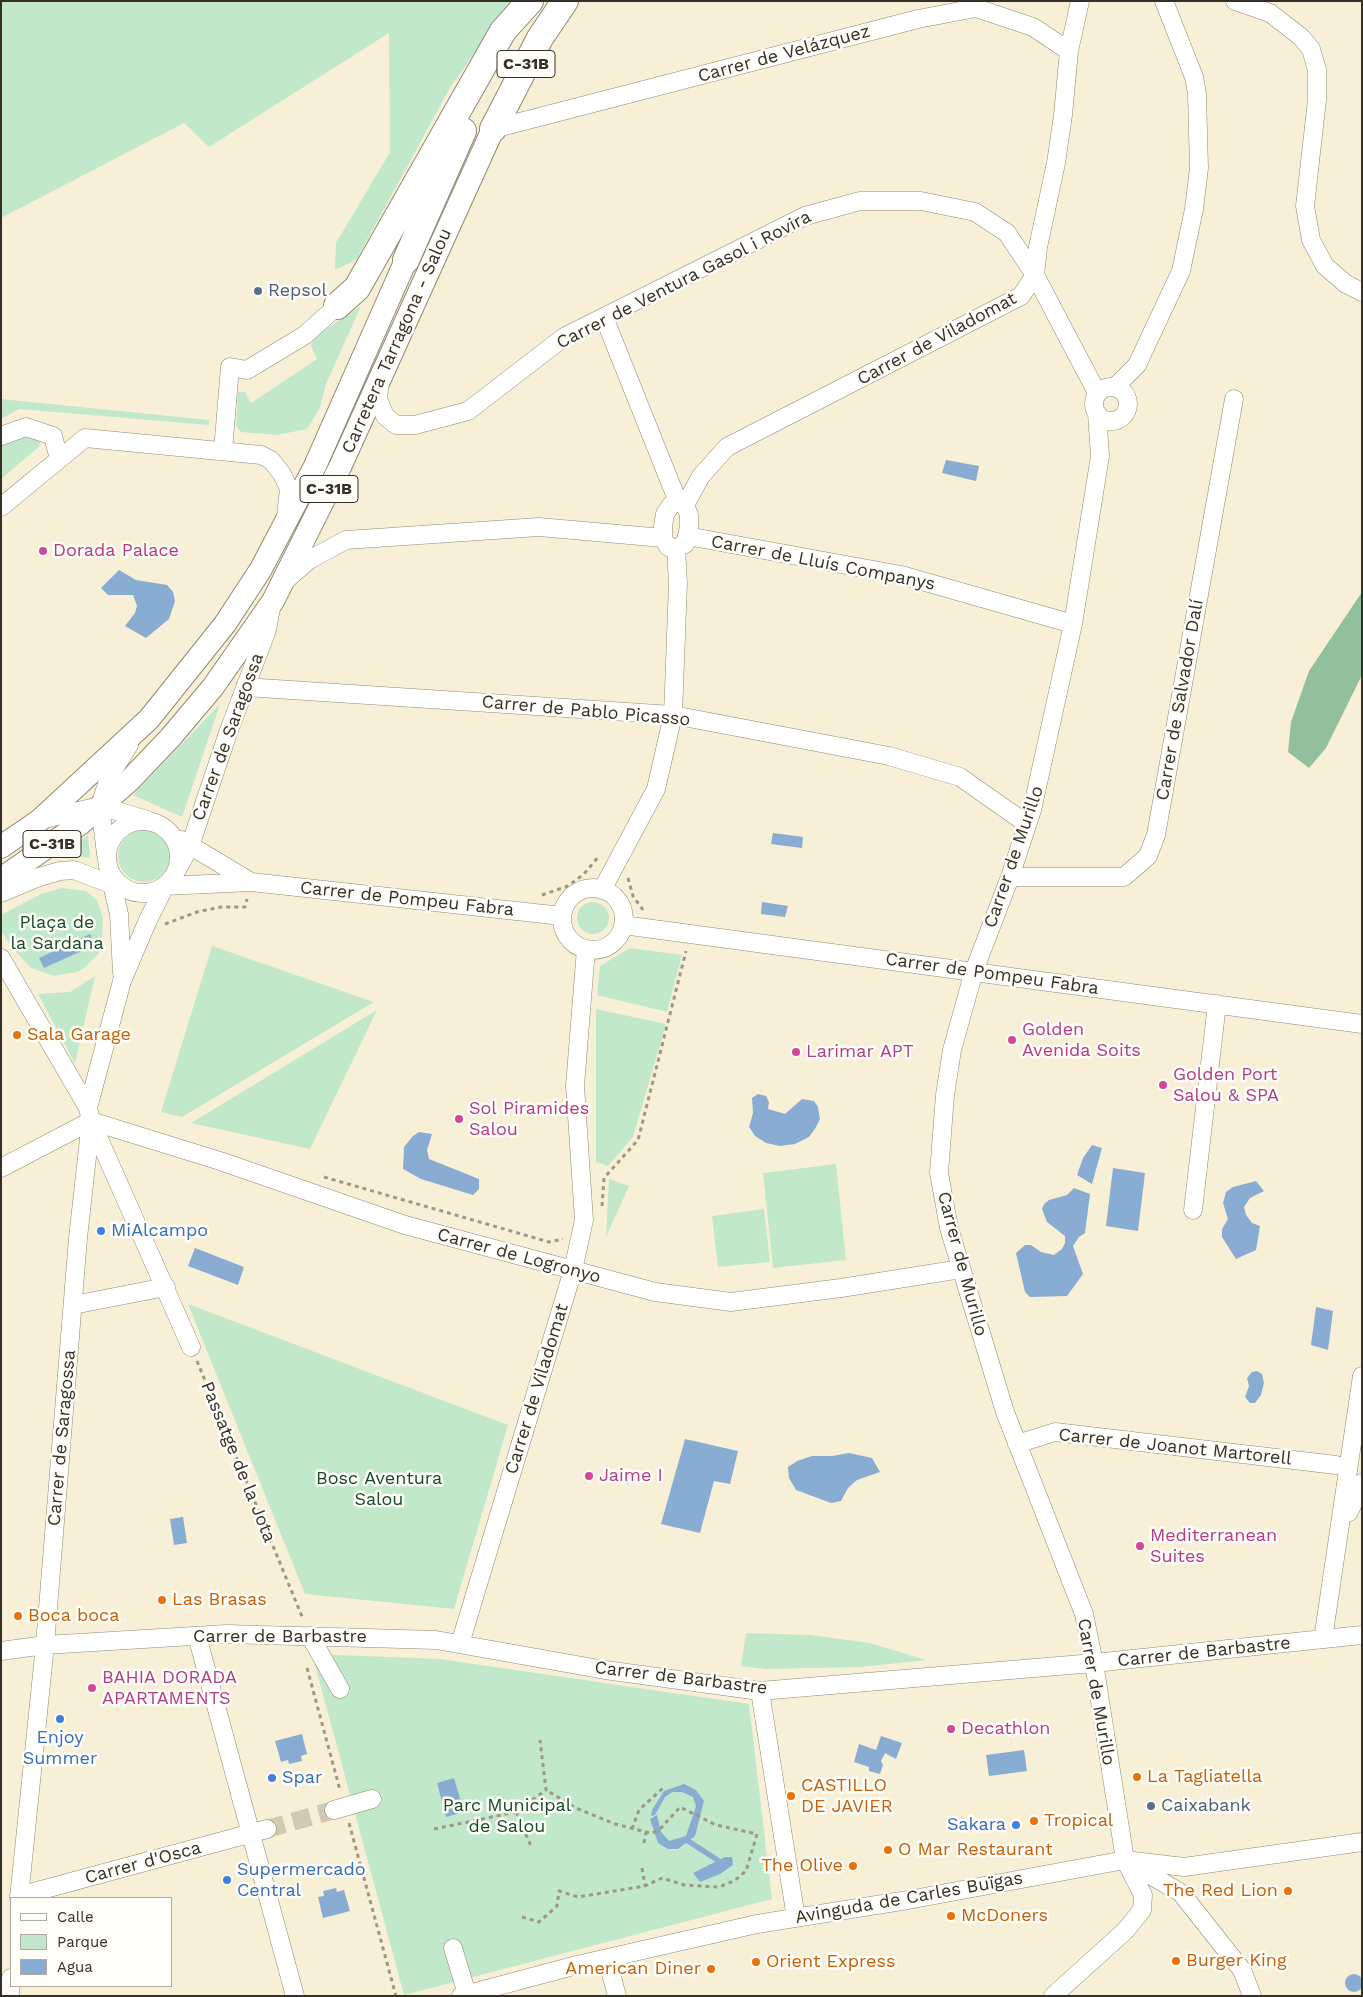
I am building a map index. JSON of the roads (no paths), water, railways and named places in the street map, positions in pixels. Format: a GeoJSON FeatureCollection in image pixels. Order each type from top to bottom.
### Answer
{"type":"FeatureCollection","features":[{"type":"Feature","properties":{"kind":"highway"},"geometry":{"type":"LineString","coordinates":[[337,306],[357,288],[503,31],[530,1]]}},
{"type":"Feature","properties":{"kind":"highway","name":"Carretera Tarragona - Salou"},"geometry":{"type":"LineString","coordinates":[[406,260],[471,113],[511,36],[534,1]]}},
{"type":"Feature","properties":{"kind":"highway","name":"Carretera Tarragona - Salou"},"geometry":{"type":"LineString","coordinates":[[493,129],[540,38],[565,1]]}},
{"type":"Feature","properties":{"kind":"main road","name":"Carretera Tarragona - Salou"},"geometry":{"type":"LineString","coordinates":[[1,879],[80,824],[130,780],[170,738],[213,687],[278,592],[380,377],[493,129]]}},
{"type":"Feature","properties":{"kind":"main road","name":"Carretera Tarragona - Salou"},"geometry":{"type":"LineString","coordinates":[[1,847],[40,820],[149,719],[225,624],[261,568],[315,466],[406,260]]}},
{"type":"Feature","properties":{"kind":"street","name":"Carrer de Viladomat"},"geometry":{"type":"LineString","coordinates":[[675,541],[665,514],[671,506],[682,503],[701,476],[727,448],[1021,296],[1035,275],[1038,247],[1059,144],[1068,51],[1080,1]]}},
{"type":"Feature","properties":{"kind":"street"},"geometry":{"type":"LineString","coordinates":[[1114,393],[1128,404],[1124,414],[1115,420],[1105,419],[1097,413],[1094,405],[1114,393],[1138,374],[1137,365],[1181,271],[1194,209],[1199,168],[1199,119],[1194,76],[1164,1]]}},
{"type":"Feature","properties":{"kind":"street"},"geometry":{"type":"LineString","coordinates":[[1235,1],[1270,13],[1301,37],[1310,50],[1317,70],[1317,100],[1305,206],[1311,240],[1325,266],[1346,284],[1362,292]]}},
{"type":"Feature","properties":{"kind":"street","name":"Carrer de Velázquez"},"geometry":{"type":"LineString","coordinates":[[493,129],[918,19],[976,8],[1033,27],[1068,51]]}},
{"type":"Feature","properties":{"kind":"street","name":"Carrer de Ventura Gasol i Rovira"},"geometry":{"type":"LineString","coordinates":[[380,377],[378,399],[385,416],[396,424],[415,425],[468,412],[564,337],[805,216],[860,201],[921,201],[975,212],[1007,233],[1035,275],[1095,388],[1114,393]]}},
{"type":"Feature","properties":{"kind":"street"},"geometry":{"type":"LineString","coordinates":[[223,451],[230,367],[247,370],[305,335],[337,306]]}},
{"type":"Feature","properties":{"kind":"street"},"geometry":{"type":"LineString","coordinates":[[602,890],[656,789],[673,715],[678,583],[675,541],[689,516],[604,317]]}},
{"type":"Feature","properties":{"kind":"street","name":"Carrer de Salvador Dalí"},"geometry":{"type":"LineString","coordinates":[[1010,877],[1124,877],[1148,856],[1156,835],[1234,399]]}},
{"type":"Feature","properties":{"kind":"street","name":"Carrer de Murillo"},"geometry":{"type":"LineString","coordinates":[[1054,1996],[1125,1931],[1142,1910],[1142,1895],[1124,1860],[1094,1663],[1084,1614],[1004,1412],[960,1270],[949,1228],[939,1173],[945,1095],[952,1050],[974,971],[1010,877],[1040,779],[1073,624],[1100,456],[1097,413]]}},
{"type":"Feature","properties":{"kind":"street","name":"Carrer de Murillo"},"geometry":{"type":"LineString","coordinates":[[1100,456],[1113,432],[1115,420]]}},
{"type":"Feature","properties":{"kind":"street"},"geometry":{"type":"LineString","coordinates":[[1,436],[26,427],[53,436],[59,459]]}},
{"type":"Feature","properties":{"kind":"street"},"geometry":{"type":"LineString","coordinates":[[1,506],[85,438],[261,455],[271,460],[282,474],[288,489],[286,522]]}},
{"type":"Feature","properties":{"kind":"street","name":"Carrer de Lluís Companys"},"geometry":{"type":"LineString","coordinates":[[278,592],[309,560],[346,540],[539,527],[675,541],[901,575],[1073,624]]}},
{"type":"Feature","properties":{"kind":"street","name":"Carrer de Saragossa"},"geometry":{"type":"LineString","coordinates":[[177,870],[190,846],[245,687],[267,630],[278,592]]}},
{"type":"Feature","properties":{"kind":"street","name":"Carrer de Pablo Picasso"},"geometry":{"type":"LineString","coordinates":[[245,687],[673,715],[889,756],[960,778],[1027,824]]}},
{"type":"Feature","properties":{"kind":"street"},"geometry":{"type":"LineString","coordinates":[[100,806],[110,775],[124,751],[149,719]]}},
{"type":"Feature","properties":{"kind":"street"},"geometry":{"type":"LineString","coordinates":[[40,820],[100,806],[152,822],[168,830],[178,849],[177,870],[165,886],[147,893],[128,891],[109,872],[107,850],[119,830],[129,824],[140,821],[152,822]]}},
{"type":"Feature","properties":{"kind":"street","name":"Carrer de Saragossa"},"geometry":{"type":"LineString","coordinates":[[100,806],[109,872],[119,914],[122,981]]}},
{"type":"Feature","properties":{"kind":"street","name":"Carrer de Pompeu Fabra"},"geometry":{"type":"LineString","coordinates":[[168,830],[190,846],[251,882]]}},
{"type":"Feature","properties":{"kind":"street"},"geometry":{"type":"LineString","coordinates":[[1,893],[60,871],[109,872]]}},
{"type":"Feature","properties":{"kind":"street","name":"Carrer de Pompeu Fabra"},"geometry":{"type":"LineString","coordinates":[[165,886],[251,882],[562,916]]}},
{"type":"Feature","properties":{"kind":"street","name":"Carrer de Saragossa"},"geometry":{"type":"LineString","coordinates":[[19,1897],[45,1645],[90,1115],[122,981],[165,886]]}},
{"type":"Feature","properties":{"kind":"street"},"geometry":{"type":"LineString","coordinates":[[584,889],[602,890],[609,893],[619,903],[624,918],[619,934],[605,947],[586,949],[577,946],[565,933],[562,916],[569,899],[584,889]]}},
{"type":"Feature","properties":{"kind":"street","name":"Carrer de Pompeu Fabra"},"geometry":{"type":"LineString","coordinates":[[623,925],[1362,1024]]}},
{"type":"Feature","properties":{"kind":"street","name":"Carrer de Viladomat"},"geometry":{"type":"LineString","coordinates":[[460,1644],[573,1270],[584,1220],[575,1086],[586,949]]}},
{"type":"Feature","properties":{"kind":"street"},"geometry":{"type":"LineString","coordinates":[[1,958],[90,1115],[191,1347]]}},
{"type":"Feature","properties":{"kind":"street"},"geometry":{"type":"LineString","coordinates":[[1193,1210],[1217,1004]]}},
{"type":"Feature","properties":{"kind":"street"},"geometry":{"type":"LineString","coordinates":[[1,1168],[90,1115]]}},
{"type":"Feature","properties":{"kind":"street","name":"Carrer de Logronyo"},"geometry":{"type":"LineString","coordinates":[[90,1115],[405,1225],[655,1292],[731,1302],[960,1270]]}},
{"type":"Feature","properties":{"kind":"street"},"geometry":{"type":"LineString","coordinates":[[73,1305],[166,1287]]}},
{"type":"Feature","properties":{"kind":"street"},"geometry":{"type":"LineString","coordinates":[[1329,1638],[1362,1376]]}},
{"type":"Feature","properties":{"kind":"street","name":"Carrer de Joanot Martorell"},"geometry":{"type":"LineString","coordinates":[[1017,1444],[1055,1432],[1336,1465]]}},
{"type":"Feature","properties":{"kind":"street"},"geometry":{"type":"LineString","coordinates":[[1329,1638],[1349,1510],[1362,1483]]}},
{"type":"Feature","properties":{"kind":"street","name":"Carrer de Barbastre"},"geometry":{"type":"LineString","coordinates":[[1,1651],[45,1645],[226,1634],[436,1640],[605,1670],[760,1691],[1094,1663],[1362,1635]]}},
{"type":"Feature","properties":{"kind":"street"},"geometry":{"type":"LineString","coordinates":[[197,1636],[259,1832],[295,1996]]}},
{"type":"Feature","properties":{"kind":"street"},"geometry":{"type":"LineString","coordinates":[[310,1636],[340,1689]]}},
{"type":"Feature","properties":{"kind":"street"},"geometry":{"type":"LineString","coordinates":[[760,1691],[796,1918]]}},
{"type":"Feature","properties":{"kind":"street"},"geometry":{"type":"LineString","coordinates":[[334,1810],[372,1799]]}},
{"type":"Feature","properties":{"kind":"street","name":"Carrer d'Osca"},"geometry":{"type":"LineString","coordinates":[[19,1897],[259,1832]]}},
{"type":"Feature","properties":{"kind":"street","name":"Avinguda de Carles Buïgas"},"geometry":{"type":"LineString","coordinates":[[464,1995],[757,1924],[908,1900],[1124,1860],[1184,1867],[1362,1842]]}},
{"type":"Feature","properties":{"kind":"street"},"geometry":{"type":"LineString","coordinates":[[1124,1860],[1181,1893],[1242,1970],[1252,1996]]}},
{"type":"Feature","properties":{"kind":"street"},"geometry":{"type":"LineString","coordinates":[[453,1948],[464,1995]]}},
{"type":"Feature","properties":{"kind":"street"},"geometry":{"type":"LineString","coordinates":[[607,1959],[617,1996]]}},
{"type":"Feature","properties":{"kind":"water"},"geometry":{"type":"Polygon","coordinates":[[[946,460],[979,466],[976,481],[942,473],[946,460]]]}},
{"type":"Feature","properties":{"kind":"water"},"geometry":{"type":"Polygon","coordinates":[[[119,570],[136,580],[167,585],[173,592],[175,601],[169,619],[146,638],[125,626],[135,613],[137,606],[133,595],[108,595],[101,588],[119,570]]]}},
{"type":"Feature","properties":{"kind":"water"},"geometry":{"type":"Polygon","coordinates":[[[773,833],[803,837],[802,848],[771,844],[773,833]]]}},
{"type":"Feature","properties":{"kind":"water"},"geometry":{"type":"Polygon","coordinates":[[[762,902],[788,906],[785,917],[761,914],[762,902]]]}},
{"type":"Feature","properties":{"kind":"water"},"geometry":{"type":"Polygon","coordinates":[[[90,934],[95,945],[44,968],[39,958],[90,934]]]}},
{"type":"Feature","properties":{"kind":"water"},"geometry":{"type":"Polygon","coordinates":[[[758,1094],[766,1096],[769,1102],[768,1109],[785,1114],[802,1099],[814,1101],[818,1107],[820,1119],[809,1137],[795,1144],[780,1146],[766,1143],[755,1136],[749,1127],[753,1113],[752,1098],[758,1094]]]}},
{"type":"Feature","properties":{"kind":"water"},"geometry":{"type":"Polygon","coordinates":[[[419,1132],[432,1134],[427,1150],[429,1159],[479,1179],[479,1189],[473,1195],[421,1179],[403,1169],[404,1147],[419,1132]]]}},
{"type":"Feature","properties":{"kind":"water"},"geometry":{"type":"Polygon","coordinates":[[[1092,1145],[1102,1148],[1092,1184],[1077,1175],[1083,1158],[1092,1145]]]}},
{"type":"Feature","properties":{"kind":"water"},"geometry":{"type":"Polygon","coordinates":[[[1113,1168],[1145,1173],[1138,1231],[1106,1226],[1113,1168]]]}},
{"type":"Feature","properties":{"kind":"water"},"geometry":{"type":"Polygon","coordinates":[[[1256,1181],[1264,1191],[1250,1198],[1244,1207],[1246,1215],[1252,1223],[1260,1226],[1256,1250],[1236,1259],[1222,1237],[1222,1229],[1228,1219],[1223,1203],[1226,1192],[1233,1187],[1256,1181]]]}},
{"type":"Feature","properties":{"kind":"water"},"geometry":{"type":"Polygon","coordinates":[[[1074,1188],[1090,1194],[1085,1233],[1079,1237],[1073,1246],[1083,1274],[1067,1296],[1030,1297],[1025,1292],[1016,1253],[1025,1245],[1031,1245],[1041,1252],[1054,1255],[1062,1249],[1065,1243],[1065,1236],[1047,1222],[1042,1209],[1049,1200],[1067,1195],[1074,1188]]]}},
{"type":"Feature","properties":{"kind":"water"},"geometry":{"type":"Polygon","coordinates":[[[195,1248],[244,1267],[238,1285],[188,1266],[195,1248]]]}},
{"type":"Feature","properties":{"kind":"water"},"geometry":{"type":"Polygon","coordinates":[[[1316,1307],[1333,1311],[1328,1350],[1311,1345],[1316,1307]]]}},
{"type":"Feature","properties":{"kind":"water"},"geometry":{"type":"Polygon","coordinates":[[[1257,1371],[1262,1374],[1264,1383],[1261,1395],[1255,1403],[1250,1403],[1245,1397],[1249,1386],[1247,1378],[1252,1372],[1257,1371]]]}},
{"type":"Feature","properties":{"kind":"water"},"geometry":{"type":"Polygon","coordinates":[[[685,1439],[738,1451],[730,1484],[714,1481],[700,1533],[661,1524],[685,1439]]]}},
{"type":"Feature","properties":{"kind":"water"},"geometry":{"type":"Polygon","coordinates":[[[849,1453],[872,1458],[880,1472],[857,1480],[848,1488],[841,1501],[831,1503],[796,1490],[789,1478],[788,1467],[797,1461],[812,1456],[832,1456],[849,1453]]]}},
{"type":"Feature","properties":{"kind":"water"},"geometry":{"type":"Polygon","coordinates":[[[183,1517],[187,1543],[174,1545],[170,1519],[183,1517]]]}},
{"type":"Feature","properties":{"kind":"water"},"geometry":{"type":"Polygon","coordinates":[[[302,1734],[307,1754],[301,1756],[302,1761],[289,1764],[288,1760],[281,1762],[275,1741],[302,1734]]]}},
{"type":"Feature","properties":{"kind":"water"},"geometry":{"type":"Polygon","coordinates":[[[881,1736],[902,1743],[896,1759],[885,1753],[881,1761],[883,1765],[880,1774],[869,1771],[869,1767],[854,1762],[859,1744],[876,1750],[881,1736]]]}},
{"type":"Feature","properties":{"kind":"water"},"geometry":{"type":"Polygon","coordinates":[[[1024,1750],[1027,1771],[989,1776],[986,1755],[1024,1750]]]}},
{"type":"Feature","properties":{"kind":"water"},"geometry":{"type":"Polygon","coordinates":[[[454,1778],[464,1812],[446,1817],[437,1783],[454,1778]]]}},
{"type":"Feature","properties":{"kind":"water"},"geometry":{"type":"Polygon","coordinates":[[[684,1784],[696,1790],[704,1801],[695,1836],[678,1849],[668,1849],[658,1843],[650,1819],[657,1815],[661,1832],[669,1841],[686,1836],[696,1806],[693,1797],[682,1792],[672,1792],[665,1797],[655,1815],[651,1816],[652,1810],[664,1791],[684,1784]]]}},
{"type":"Feature","properties":{"kind":"water"},"geometry":{"type":"Polygon","coordinates":[[[725,1857],[732,1857],[733,1865],[720,1874],[700,1882],[693,1873],[725,1857]]]}},
{"type":"Feature","properties":{"kind":"water"},"geometry":{"type":"Polygon","coordinates":[[[336,1888],[337,1892],[344,1890],[350,1911],[323,1918],[318,1897],[324,1896],[323,1891],[336,1888]]]}},
{"type":"Feature","properties":{"kind":"water"},"geometry":{"type":"Polygon","coordinates":[[[1354,1974],[1362,1979],[1363,1983],[1358,1991],[1354,1992],[1346,1987],[1345,1983],[1350,1975],[1354,1974]]]}},
{"type":"Feature","properties":{"kind":"waterway"},"geometry":{"type":"LineString","coordinates":[[688,1841],[719,1861]]}},
{"type":"Feature","properties":{"kind":"tunnel"},"geometry":{"type":"LineString","coordinates":[[267,1829],[334,1810]]}},
{"type":"Feature","properties":{"kind":"place","name":"Repsol"},"geometry":{"type":"Point","coordinates":[258,291]}},
{"type":"Feature","properties":{"kind":"place","name":"Dorada Palace"},"geometry":{"type":"Point","coordinates":[43,551]}},
{"type":"Feature","properties":{"kind":"place","name":"Sala Garage"},"geometry":{"type":"Point","coordinates":[17,1035]}},
{"type":"Feature","properties":{"kind":"place","name":"Golden Avenida Soits"},"geometry":{"type":"Point","coordinates":[1012,1040]}},
{"type":"Feature","properties":{"kind":"place","name":"Larimar APT"},"geometry":{"type":"Point","coordinates":[796,1052]}},
{"type":"Feature","properties":{"kind":"place","name":"Golden Port Salou & SPA"},"geometry":{"type":"Point","coordinates":[1163,1085]}},
{"type":"Feature","properties":{"kind":"place","name":"Sol Piramides Salou"},"geometry":{"type":"Point","coordinates":[459,1119]}},
{"type":"Feature","properties":{"kind":"place","name":"MiAlcampo"},"geometry":{"type":"Point","coordinates":[101,1231]}},
{"type":"Feature","properties":{"kind":"place","name":"Jaime I"},"geometry":{"type":"Point","coordinates":[589,1476]}},
{"type":"Feature","properties":{"kind":"place","name":"Mediterranean Suites"},"geometry":{"type":"Point","coordinates":[1140,1546]}},
{"type":"Feature","properties":{"kind":"place","name":"Las Brasas"},"geometry":{"type":"Point","coordinates":[162,1600]}},
{"type":"Feature","properties":{"kind":"place","name":"Boca boca"},"geometry":{"type":"Point","coordinates":[18,1616]}},
{"type":"Feature","properties":{"kind":"place","name":"BAHIA DORADA APARTAMENTS"},"geometry":{"type":"Point","coordinates":[92,1688]}},
{"type":"Feature","properties":{"kind":"place","name":"Enjoy Summer"},"geometry":{"type":"Point","coordinates":[60,1719]}},
{"type":"Feature","properties":{"kind":"place","name":"Decathlon"},"geometry":{"type":"Point","coordinates":[951,1729]}},
{"type":"Feature","properties":{"kind":"place","name":"La Tagliatella"},"geometry":{"type":"Point","coordinates":[1137,1777]}},
{"type":"Feature","properties":{"kind":"place","name":"Spar"},"geometry":{"type":"Point","coordinates":[272,1778]}},
{"type":"Feature","properties":{"kind":"place","name":"CASTILLO DE JAVIER"},"geometry":{"type":"Point","coordinates":[791,1796]}},
{"type":"Feature","properties":{"kind":"place","name":"Caixabank"},"geometry":{"type":"Point","coordinates":[1151,1806]}},
{"type":"Feature","properties":{"kind":"place","name":"Tropical"},"geometry":{"type":"Point","coordinates":[1034,1821]}},
{"type":"Feature","properties":{"kind":"place","name":"Sakara"},"geometry":{"type":"Point","coordinates":[1016,1825]}},
{"type":"Feature","properties":{"kind":"place","name":"O Mar Restaurant"},"geometry":{"type":"Point","coordinates":[888,1850]}},
{"type":"Feature","properties":{"kind":"place","name":"The Olive"},"geometry":{"type":"Point","coordinates":[853,1866]}},
{"type":"Feature","properties":{"kind":"place","name":"Supermercado Central"},"geometry":{"type":"Point","coordinates":[227,1880]}},
{"type":"Feature","properties":{"kind":"place","name":"The Red Lion"},"geometry":{"type":"Point","coordinates":[1288,1891]}},
{"type":"Feature","properties":{"kind":"place","name":"McDoners"},"geometry":{"type":"Point","coordinates":[951,1916]}},
{"type":"Feature","properties":{"kind":"place","name":"Burger King"},"geometry":{"type":"Point","coordinates":[1176,1961]}},
{"type":"Feature","properties":{"kind":"place","name":"Orient Express"},"geometry":{"type":"Point","coordinates":[756,1962]}},
{"type":"Feature","properties":{"kind":"place","name":"American Diner"},"geometry":{"type":"Point","coordinates":[711,1969]}},
{"type":"Feature","properties":{"kind":"park label","name":"Plaça de la Sardana"},"geometry":{"type":"Point","coordinates":[57,933]}},
{"type":"Feature","properties":{"kind":"park label","name":"Bosc Aventura Salou"},"geometry":{"type":"Point","coordinates":[379,1489]}},
{"type":"Feature","properties":{"kind":"park label","name":"Parc Municipal de Salou"},"geometry":{"type":"Point","coordinates":[507,1816]}}]}
